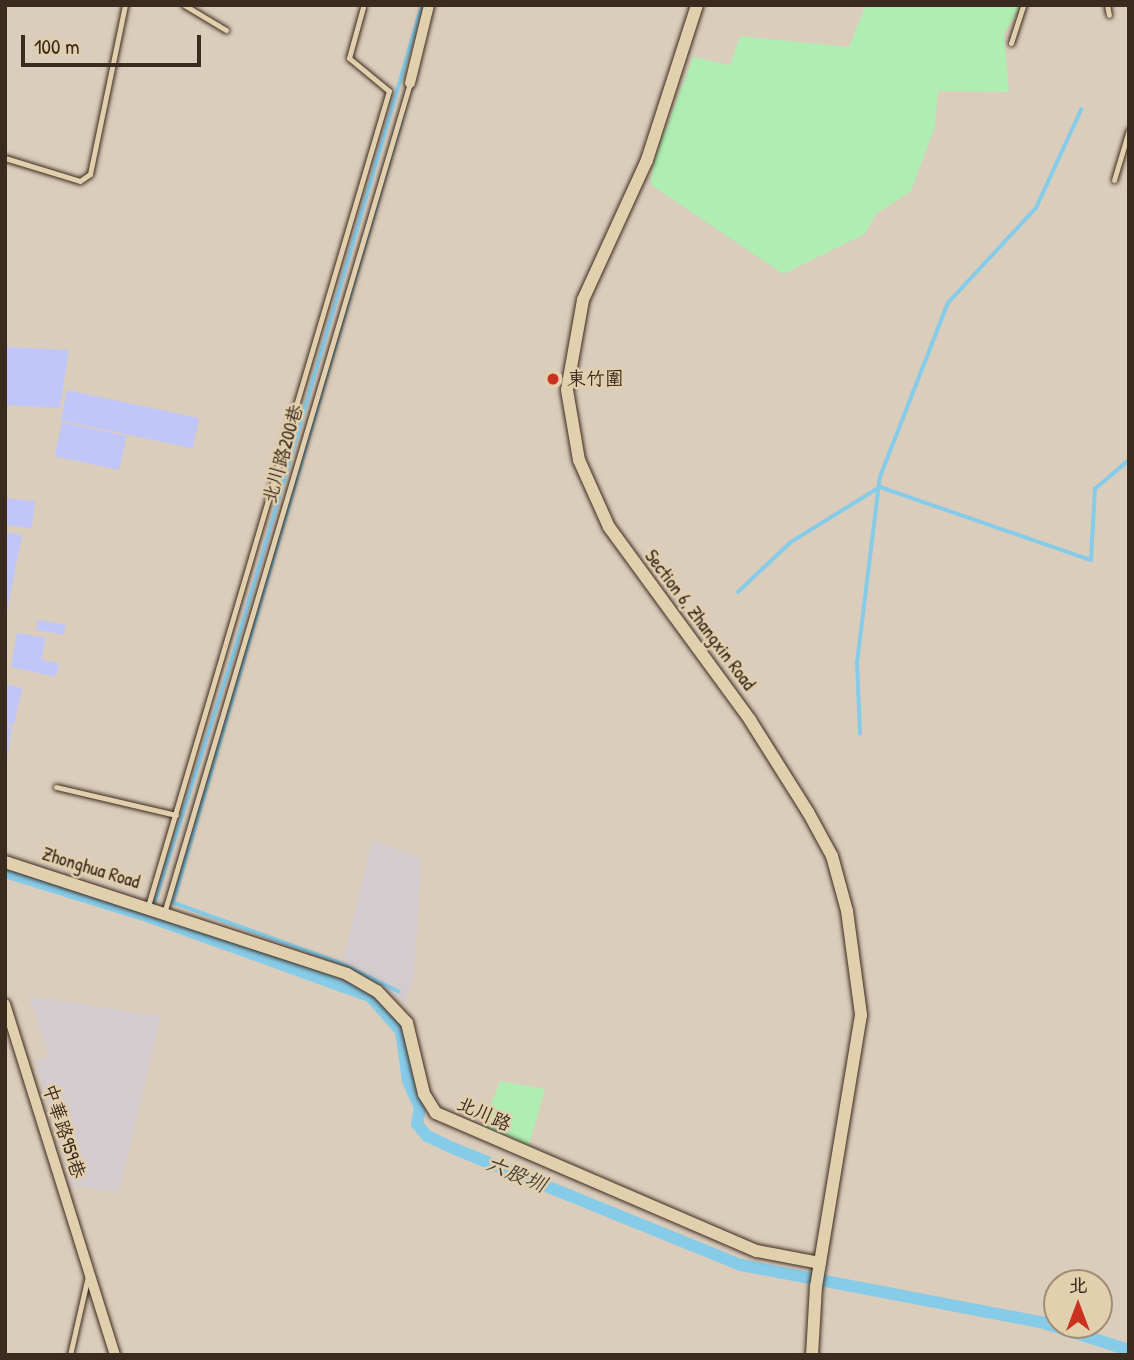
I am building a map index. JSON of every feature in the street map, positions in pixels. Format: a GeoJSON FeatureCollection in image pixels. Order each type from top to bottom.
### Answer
{"type":"FeatureCollection","features":[{"type":"Feature","properties":{"kind":"street","name":"北川路200巷"},"geometry":{"type":"LineString","coordinates":[[410,83],[429,5]]}},
{"type":"Feature","properties":{"kind":"street","name":"Section 6, Zhangxin Road"},"geometry":{"type":"LineString","coordinates":[[697,5],[648,160],[583,300],[567,390],[579,460],[609,527],[750,720],[832,856],[847,911],[861,1015],[856,1073],[816,1286],[812,1355]]}},
{"type":"Feature","properties":{"kind":"street","name":"Zhonghua Road"},"geometry":{"type":"LineString","coordinates":[[5,862],[165,910]]}},
{"type":"Feature","properties":{"kind":"street","name":"北川路"},"geometry":{"type":"LineString","coordinates":[[165,910],[347,974],[377,991],[407,1023],[424,1094],[436,1113],[757,1251],[820,1263]]}},
{"type":"Feature","properties":{"kind":"street","name":"中華路959巷"},"geometry":{"type":"LineString","coordinates":[[5,1004],[115,1355]]}},
{"type":"Feature","properties":{"kind":"lane"},"geometry":{"type":"LineString","coordinates":[[5,158],[80,181],[89,174],[125,5]]}},
{"type":"Feature","properties":{"kind":"lane"},"geometry":{"type":"LineString","coordinates":[[184,5],[193,6],[226,30]]}},
{"type":"Feature","properties":{"kind":"lane"},"geometry":{"type":"LineString","coordinates":[[1011,43],[1023,5]]}},
{"type":"Feature","properties":{"kind":"lane"},"geometry":{"type":"LineString","coordinates":[[1107,5],[1109,15]]}},
{"type":"Feature","properties":{"kind":"lane"},"geometry":{"type":"LineString","coordinates":[[148,906],[389,91],[349,58],[363,7]]}},
{"type":"Feature","properties":{"kind":"lane","name":"北川路200巷"},"geometry":{"type":"LineString","coordinates":[[165,910],[410,83]]}},
{"type":"Feature","properties":{"kind":"lane"},"geometry":{"type":"LineString","coordinates":[[1114,180],[1129,130]]}},
{"type":"Feature","properties":{"kind":"lane"},"geometry":{"type":"LineString","coordinates":[[56,787],[176,815]]}},
{"type":"Feature","properties":{"kind":"lane"},"geometry":{"type":"LineString","coordinates":[[70,1355],[89,1269]]}},
{"type":"Feature","properties":{"kind":"shaded area"},"geometry":{"type":"Polygon","coordinates":[[[372,840],[421,858],[414,979],[405,1003],[371,981],[341,971],[372,840]]]}},
{"type":"Feature","properties":{"kind":"shaded area"},"geometry":{"type":"Polygon","coordinates":[[[29,996],[161,1016],[119,1193],[71,1185],[35,1058],[44,1060],[48,1053],[29,996]]]}},
{"type":"Feature","properties":{"kind":"green space"},"geometry":{"type":"Polygon","coordinates":[[[866,5],[1021,5],[1004,34],[1009,92],[938,91],[935,126],[911,191],[876,214],[865,234],[783,274],[650,184],[656,154],[693,57],[730,65],[740,36],[849,47],[866,5]]]}},
{"type":"Feature","properties":{"kind":"green space"},"geometry":{"type":"Polygon","coordinates":[[[500,1081],[545,1089],[527,1152],[479,1133],[500,1081]]]}},
{"type":"Feature","properties":{"kind":"building"},"geometry":{"type":"Polygon","coordinates":[[[5,347],[69,350],[60,408],[5,405],[5,347]]]}},
{"type":"Feature","properties":{"kind":"building"},"geometry":{"type":"Polygon","coordinates":[[[67,390],[199,418],[193,448],[61,420],[67,390]]]}},
{"type":"Feature","properties":{"kind":"building"},"geometry":{"type":"Polygon","coordinates":[[[62,422],[127,436],[119,470],[55,456],[62,422]]]}},
{"type":"Feature","properties":{"kind":"building"},"geometry":{"type":"Polygon","coordinates":[[[5,498],[35,501],[32,528],[5,525],[5,498]]]}},
{"type":"Feature","properties":{"kind":"building"},"geometry":{"type":"Polygon","coordinates":[[[5,532],[22,535],[7,612],[5,612],[5,532]]]}},
{"type":"Feature","properties":{"kind":"building"},"geometry":{"type":"Polygon","coordinates":[[[38,620],[66,625],[64,635],[36,630],[38,620]]]}},
{"type":"Feature","properties":{"kind":"building"},"geometry":{"type":"Polygon","coordinates":[[[17,633],[46,638],[41,660],[59,663],[56,677],[11,667],[17,633]]]}},
{"type":"Feature","properties":{"kind":"building"},"geometry":{"type":"Polygon","coordinates":[[[6,684],[22,688],[14,725],[5,723],[6,684]]]}},
{"type":"Feature","properties":{"kind":"building"},"geometry":{"type":"Polygon","coordinates":[[[5,725],[12,726],[7,760],[5,760],[5,725]]]}},
{"type":"Feature","properties":{"kind":"waterway"},"geometry":{"type":"LineString","coordinates":[[150,917],[235,649],[422,5]]}},
{"type":"Feature","properties":{"kind":"waterway"},"geometry":{"type":"LineString","coordinates":[[860,734],[857,663],[880,477],[948,303],[1036,208],[1081,110]]}},
{"type":"Feature","properties":{"kind":"waterway"},"geometry":{"type":"LineString","coordinates":[[399,992],[337,962],[173,903],[404,111]]}},
{"type":"Feature","properties":{"kind":"waterway"},"geometry":{"type":"LineString","coordinates":[[738,592],[791,542],[880,487],[1091,560],[1095,489],[1129,460]]}},
{"type":"Feature","properties":{"kind":"waterway","name":"六股圳"},"geometry":{"type":"LineString","coordinates":[[5,872],[150,917],[370,996],[401,1031],[408,1081],[420,1108],[417,1124],[427,1136],[455,1149],[741,1265],[1044,1323],[1129,1350]]}},
{"type":"Feature","properties":{"kind":"place","name":"東竹圍"},"geometry":{"type":"Point","coordinates":[553,379]}}]}
